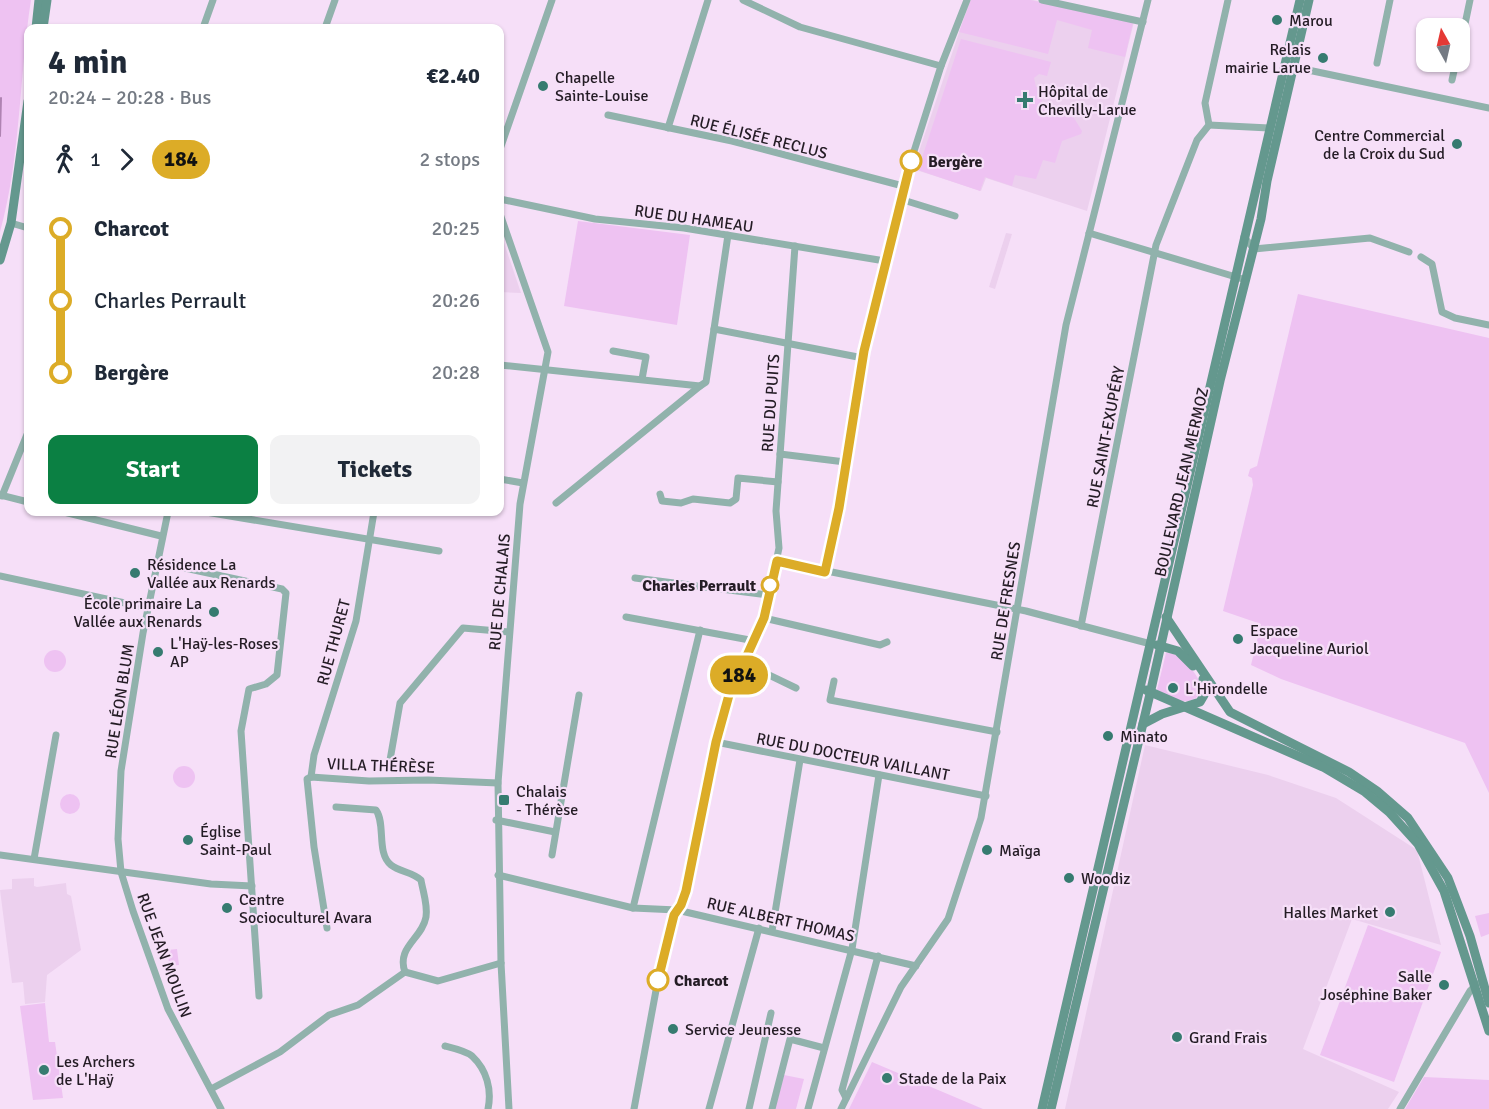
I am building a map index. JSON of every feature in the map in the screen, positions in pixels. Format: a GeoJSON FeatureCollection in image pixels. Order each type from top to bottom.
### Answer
{"type":"FeatureCollection","features":[{"type":"Feature","properties":{"kind":"main road"},"geometry":{"type":"LineString","coordinates":[[36,24],[39,0]]}},
{"type":"Feature","properties":{"kind":"main road"},"geometry":{"type":"LineString","coordinates":[[44,24],[47,0]]}},
{"type":"Feature","properties":{"kind":"main road","name":"BOULEVARD JEAN MERMOZ"},"geometry":{"type":"LineString","coordinates":[[1080,968],[1144,674],[1166,617],[1225,361],[1254,249],[1300,0]]}},
{"type":"Feature","properties":{"kind":"main road","name":"BOULEVARD JEAN MERMOZ"},"geometry":{"type":"LineString","coordinates":[[1080,968],[1150,694],[1156,645],[1269,128],[1309,0]]}},
{"type":"Feature","properties":{"kind":"main road"},"geometry":{"type":"LineString","coordinates":[[0,260],[11,223],[24,130]]}},
{"type":"Feature","properties":{"kind":"main road"},"geometry":{"type":"LineString","coordinates":[[1166,617],[1222,704],[1238,718],[1349,772],[1377,791],[1408,818],[1421,834],[1448,878],[1470,936],[1489,1031]]}},
{"type":"Feature","properties":{"kind":"main road"},"geometry":{"type":"LineString","coordinates":[[1143,724],[1162,714],[1200,702],[1206,696],[1206,685],[1196,670],[1178,651],[1156,645]]}},
{"type":"Feature","properties":{"kind":"main road"},"geometry":{"type":"LineString","coordinates":[[1193,658],[1196,670],[1205,676]]}},
{"type":"Feature","properties":{"kind":"main road"},"geometry":{"type":"LineString","coordinates":[[1144,674],[1144,689],[1150,694],[1323,767],[1379,802],[1409,831],[1447,896],[1489,1016]]}},
{"type":"Feature","properties":{"kind":"main road"},"geometry":{"type":"LineString","coordinates":[[1408,818],[1409,831]]}},
{"type":"Feature","properties":{"kind":"main road"},"geometry":{"type":"LineString","coordinates":[[1418,844],[1428,849],[1448,878]]}},
{"type":"Feature","properties":{"kind":"main road"},"geometry":{"type":"LineString","coordinates":[[1042,1109],[1080,968]]}},
{"type":"Feature","properties":{"kind":"main road"},"geometry":{"type":"LineString","coordinates":[[1051,1109],[1080,968]]}},
{"type":"Feature","properties":{"kind":"main road"},"geometry":{"type":"LineString","coordinates":[[1479,983],[1489,1003]]}},
{"type":"Feature","properties":{"kind":"street"},"geometry":{"type":"LineString","coordinates":[[204,24],[213,0]]}},
{"type":"Feature","properties":{"kind":"street"},"geometry":{"type":"LineString","coordinates":[[326,24],[335,0]]}},
{"type":"Feature","properties":{"kind":"street"},"geometry":{"type":"LineString","coordinates":[[504,138],[552,0]]}},
{"type":"Feature","properties":{"kind":"street"},"geometry":{"type":"LineString","coordinates":[[668,128],[708,0]]}},
{"type":"Feature","properties":{"kind":"street"},"geometry":{"type":"LineString","coordinates":[[743,0],[800,27],[941,66]]}},
{"type":"Feature","properties":{"kind":"street"},"geometry":{"type":"LineString","coordinates":[[825,572],[839,508],[844,462],[863,358],[903,186],[941,66],[967,0]]}},
{"type":"Feature","properties":{"kind":"street"},"geometry":{"type":"LineString","coordinates":[[1042,0],[1143,22]]}},
{"type":"Feature","properties":{"kind":"street","name":"RUE DE FRESNES"},"geometry":{"type":"LineString","coordinates":[[841,1109],[901,987],[948,919],[986,796],[1066,325],[1148,0]]}},
{"type":"Feature","properties":{"kind":"street"},"geometry":{"type":"LineString","coordinates":[[1228,0],[1205,103],[1209,125],[1269,128]]}},
{"type":"Feature","properties":{"kind":"street"},"geometry":{"type":"LineString","coordinates":[[1377,63],[1390,0]]}},
{"type":"Feature","properties":{"kind":"street"},"geometry":{"type":"LineString","coordinates":[[1466,18],[1470,0]]}},
{"type":"Feature","properties":{"kind":"street"},"geometry":{"type":"LineString","coordinates":[[1289,66],[1489,108]]}},
{"type":"Feature","properties":{"kind":"street"},"geometry":{"type":"LineString","coordinates":[[1452,80],[1454,72]]}},
{"type":"Feature","properties":{"kind":"street","name":"RUE ÉLISÉE RECLUS"},"geometry":{"type":"LineString","coordinates":[[608,116],[732,141],[903,186]]}},
{"type":"Feature","properties":{"kind":"street","name":"RUE SAINT-EXUPÉRY"},"geometry":{"type":"LineString","coordinates":[[1081,626],[1155,252],[1197,140],[1209,125]]}},
{"type":"Feature","properties":{"kind":"street"},"geometry":{"type":"LineString","coordinates":[[900,199],[955,216]]}},
{"type":"Feature","properties":{"kind":"street","name":"RUE DU HAMEAU"},"geometry":{"type":"LineString","coordinates":[[504,200],[595,219],[728,235],[885,261]]}},
{"type":"Feature","properties":{"kind":"street"},"geometry":{"type":"LineString","coordinates":[[11,223],[24,227]]}},
{"type":"Feature","properties":{"kind":"street","name":"RUE DE CHALAIS"},"geometry":{"type":"LineString","coordinates":[[504,225],[548,345],[523,483],[509,632],[496,820],[509,1109]]}},
{"type":"Feature","properties":{"kind":"street"},"geometry":{"type":"LineString","coordinates":[[1089,232],[1246,280]]}},
{"type":"Feature","properties":{"kind":"street"},"geometry":{"type":"LineString","coordinates":[[556,503],[706,382],[728,235]]}},
{"type":"Feature","properties":{"kind":"street"},"geometry":{"type":"LineString","coordinates":[[1244,237],[1254,249],[1364,238],[1385,242],[1408,252]]}},
{"type":"Feature","properties":{"kind":"street","name":"RUE DU PUITS"},"geometry":{"type":"LineString","coordinates":[[634,1109],[662,958],[674,915],[686,891],[716,742],[729,695],[764,618],[777,561],[778,482],[795,246]]}},
{"type":"Feature","properties":{"kind":"street"},"geometry":{"type":"LineString","coordinates":[[1421,257],[1431,264],[1442,312],[1455,318],[1489,325]]}},
{"type":"Feature","properties":{"kind":"street"},"geometry":{"type":"LineString","coordinates":[[714,329],[863,358]]}},
{"type":"Feature","properties":{"kind":"street"},"geometry":{"type":"LineString","coordinates":[[613,351],[646,357],[642,379]]}},
{"type":"Feature","properties":{"kind":"street"},"geometry":{"type":"LineString","coordinates":[[504,365],[700,386]]}},
{"type":"Feature","properties":{"kind":"street"},"geometry":{"type":"LineString","coordinates":[[24,441],[1,495],[24,501]]}},
{"type":"Feature","properties":{"kind":"street"},"geometry":{"type":"LineString","coordinates":[[780,454],[844,462]]}},
{"type":"Feature","properties":{"kind":"street"},"geometry":{"type":"LineString","coordinates":[[660,494],[662,501],[681,503],[693,499],[730,503],[736,499],[738,478],[778,482]]}},
{"type":"Feature","properties":{"kind":"street"},"geometry":{"type":"LineString","coordinates":[[504,479],[523,483]]}},
{"type":"Feature","properties":{"kind":"street"},"geometry":{"type":"LineString","coordinates":[[80,516],[161,536]]}},
{"type":"Feature","properties":{"kind":"street","name":"RUE LÉON BLUM"},"geometry":{"type":"LineString","coordinates":[[122,872],[118,811],[121,771],[148,608],[167,516]]}},
{"type":"Feature","properties":{"kind":"street"},"geometry":{"type":"LineString","coordinates":[[228,516],[439,551]]}},
{"type":"Feature","properties":{"kind":"street","name":"RUE THURET"},"geometry":{"type":"LineString","coordinates":[[311,777],[314,755],[356,621],[373,516]]}},
{"type":"Feature","properties":{"kind":"street"},"geometry":{"type":"LineString","coordinates":[[777,561],[1018,609],[1156,645]]}},
{"type":"Feature","properties":{"kind":"street"},"geometry":{"type":"LineString","coordinates":[[157,562],[282,589],[286,593],[277,675],[266,684],[249,689],[241,731],[259,996]]}},
{"type":"Feature","properties":{"kind":"street"},"geometry":{"type":"LineString","coordinates":[[0,576],[148,608]]}},
{"type":"Feature","properties":{"kind":"street"},"geometry":{"type":"LineString","coordinates":[[635,578],[768,595]]}},
{"type":"Feature","properties":{"kind":"street"},"geometry":{"type":"LineString","coordinates":[[626,616],[755,641]]}},
{"type":"Feature","properties":{"kind":"street"},"geometry":{"type":"LineString","coordinates":[[764,618],[880,645],[887,642]]}},
{"type":"Feature","properties":{"kind":"street"},"geometry":{"type":"LineString","coordinates":[[390,760],[400,703],[463,628],[509,632]]}},
{"type":"Feature","properties":{"kind":"street"},"geometry":{"type":"LineString","coordinates":[[633,908],[700,630]]}},
{"type":"Feature","properties":{"kind":"street"},"geometry":{"type":"LineString","coordinates":[[744,663],[796,688]]}},
{"type":"Feature","properties":{"kind":"street"},"geometry":{"type":"LineString","coordinates":[[834,681],[830,700],[997,732]]}},
{"type":"Feature","properties":{"kind":"street"},"geometry":{"type":"LineString","coordinates":[[552,855],[579,695]]}},
{"type":"Feature","properties":{"kind":"street"},"geometry":{"type":"LineString","coordinates":[[34,859],[56,735]]}},
{"type":"Feature","properties":{"kind":"street","name":"RUE DU DOCTEUR VAILLANT"},"geometry":{"type":"LineString","coordinates":[[716,742],[986,796]]}},
{"type":"Feature","properties":{"kind":"street"},"geometry":{"type":"LineString","coordinates":[[772,931],[800,760]]}},
{"type":"Feature","properties":{"kind":"street"},"geometry":{"type":"LineString","coordinates":[[808,1109],[852,949],[879,775]]}},
{"type":"Feature","properties":{"kind":"street","name":"VILLA THÉRÈSE"},"geometry":{"type":"LineString","coordinates":[[327,928],[314,847],[307,779],[311,777],[369,781],[428,780],[498,783]]}},
{"type":"Feature","properties":{"kind":"street"},"geometry":{"type":"LineString","coordinates":[[336,807],[376,810],[386,857],[391,865],[414,874],[421,880],[425,919],[421,930],[407,946],[402,962],[405,972]]}},
{"type":"Feature","properties":{"kind":"street"},"geometry":{"type":"LineString","coordinates":[[496,820],[555,832]]}},
{"type":"Feature","properties":{"kind":"street"},"geometry":{"type":"LineString","coordinates":[[0,855],[220,885],[252,886]]}},
{"type":"Feature","properties":{"kind":"street","name":"RUE JEAN MOULIN"},"geometry":{"type":"LineString","coordinates":[[122,872],[168,1009],[221,1109]]}},
{"type":"Feature","properties":{"kind":"street","name":"RUE ALBERT THOMAS"},"geometry":{"type":"LineString","coordinates":[[498,875],[633,908],[677,910],[917,964]]}},
{"type":"Feature","properties":{"kind":"street"},"geometry":{"type":"LineString","coordinates":[[709,1109],[759,928]]}},
{"type":"Feature","properties":{"kind":"street"},"geometry":{"type":"LineString","coordinates":[[846,1098],[842,1090],[878,956]]}},
{"type":"Feature","properties":{"kind":"street"},"geometry":{"type":"LineString","coordinates":[[405,972],[438,981],[501,963]]}},
{"type":"Feature","properties":{"kind":"street"},"geometry":{"type":"LineString","coordinates":[[211,1089],[280,1052],[329,1015],[358,1005],[405,972]]}},
{"type":"Feature","properties":{"kind":"street"},"geometry":{"type":"LineString","coordinates":[[1400,1109],[1479,983]]}},
{"type":"Feature","properties":{"kind":"street"},"geometry":{"type":"LineString","coordinates":[[749,1109],[771,1013]]}},
{"type":"Feature","properties":{"kind":"street"},"geometry":{"type":"LineString","coordinates":[[772,1109],[790,1039],[824,1048]]}},
{"type":"Feature","properties":{"kind":"street"},"geometry":{"type":"LineString","coordinates":[[445,1046],[471,1055],[485,1075],[491,1093],[488,1109]]}},
{"type":"Feature","properties":{"kind":"shaded area"},"geometry":{"type":"Polygon","coordinates":[[[0,0],[31,0],[28,24],[24,24],[24,61],[16,146],[0,232],[0,0]]]}},
{"type":"Feature","properties":{"kind":"shaded area","name":"Hôpital de Chevilly-Larue"},"geometry":{"type":"Polygon","coordinates":[[[970,0],[1033,0],[1134,22],[1087,211],[986,178],[981,191],[913,169],[970,0]]]}},
{"type":"Feature","properties":{"kind":"shaded area"},"geometry":{"type":"Polygon","coordinates":[[[971,0],[1030,0],[1133,22],[1125,57],[1088,48],[1092,30],[1057,20],[1048,54],[959,32],[971,0]]]}},
{"type":"Feature","properties":{"kind":"shaded area"},"geometry":{"type":"Polygon","coordinates":[[[961,39],[1051,62],[1047,76],[1039,74],[1034,78],[1036,87],[1045,89],[1041,103],[1073,110],[1074,118],[1082,131],[1081,134],[1062,141],[1055,163],[1043,160],[1036,179],[1015,175],[1012,186],[985,177],[980,191],[918,170],[961,39]]]}},
{"type":"Feature","properties":{"kind":"shaded area"},"geometry":{"type":"Polygon","coordinates":[[[578,221],[690,235],[677,325],[564,306],[578,221]]]}},
{"type":"Feature","properties":{"kind":"shaded area"},"geometry":{"type":"Polygon","coordinates":[[[1006,233],[1012,234],[995,289],[989,287],[1006,233]]]}},
{"type":"Feature","properties":{"kind":"shaded area"},"geometry":{"type":"Polygon","coordinates":[[[504,243],[521,293],[504,292],[504,243]]]}},
{"type":"Feature","properties":{"kind":"shaded area"},"geometry":{"type":"Polygon","coordinates":[[[1298,294],[1489,338],[1489,793],[1465,743],[1281,679],[1251,665],[1261,624],[1223,611],[1253,485],[1252,478],[1248,476],[1250,469],[1257,466],[1298,294]]]}},
{"type":"Feature","properties":{"kind":"shaded area"},"geometry":{"type":"Polygon","coordinates":[[[55,650],[63,653],[66,661],[63,669],[55,672],[47,669],[44,661],[47,653],[55,650]]]}},
{"type":"Feature","properties":{"kind":"shaded area"},"geometry":{"type":"Polygon","coordinates":[[[1166,653],[1178,656],[1198,678],[1203,690],[1193,700],[1182,701],[1157,690],[1166,653]]]}},
{"type":"Feature","properties":{"kind":"shaded area"},"geometry":{"type":"Polygon","coordinates":[[[1145,745],[1268,775],[1336,798],[1417,850],[1441,945],[1352,919],[1303,1049],[1399,1092],[1388,1109],[1065,1109],[1145,745]]]}},
{"type":"Feature","properties":{"kind":"shaded area"},"geometry":{"type":"Polygon","coordinates":[[[184,766],[192,769],[195,777],[192,785],[184,788],[176,785],[173,777],[176,769],[184,766]]]}},
{"type":"Feature","properties":{"kind":"shaded area"},"geometry":{"type":"Polygon","coordinates":[[[70,794],[77,797],[80,804],[77,811],[70,814],[63,811],[60,804],[63,797],[70,794]]]}},
{"type":"Feature","properties":{"kind":"shaded area"},"geometry":{"type":"Polygon","coordinates":[[[34,878],[34,886],[37,887],[66,883],[67,894],[71,896],[81,950],[47,975],[45,1002],[25,1004],[23,982],[12,983],[0,890],[12,889],[12,879],[34,878]]]}},
{"type":"Feature","properties":{"kind":"shaded area"},"geometry":{"type":"Polygon","coordinates":[[[1489,913],[1489,934],[1481,937],[1475,916],[1489,913]]]}},
{"type":"Feature","properties":{"kind":"shaded area"},"geometry":{"type":"Polygon","coordinates":[[[1368,925],[1441,952],[1394,1082],[1320,1055],[1368,925]]]}},
{"type":"Feature","properties":{"kind":"shaded area"},"geometry":{"type":"Polygon","coordinates":[[[177,949],[179,965],[169,966],[168,950],[177,949]]]}},
{"type":"Feature","properties":{"kind":"shaded area","name":"Les Archers de L'Haÿ"},"geometry":{"type":"Polygon","coordinates":[[[45,1003],[49,1042],[55,1042],[63,1098],[33,1100],[20,1006],[45,1003]]]}},
{"type":"Feature","properties":{"kind":"shaded area","name":"Stade de la Paix"},"geometry":{"type":"Polygon","coordinates":[[[872,1062],[983,1109],[849,1109],[872,1062]]]}},
{"type":"Feature","properties":{"kind":"shaded area"},"geometry":{"type":"Polygon","coordinates":[[[784,1075],[804,1079],[796,1109],[775,1109],[784,1075]]]}},
{"type":"Feature","properties":{"kind":"shaded area"},"geometry":{"type":"Polygon","coordinates":[[[1424,1077],[1489,1080],[1489,1109],[1405,1109],[1424,1077]]]}},
{"type":"Feature","properties":{"kind":"waterway"},"geometry":{"type":"LineString","coordinates":[[0,136],[1,98]]}},
{"type":"Feature","properties":{"kind":"bus line","name":"184"},"geometry":{"type":"LineString","coordinates":[[658,980],[674,915],[686,891],[724,710],[764,618],[777,561],[825,572],[839,508],[844,462],[864,351],[911,161]]}},
{"type":"Feature","properties":{"kind":"place","name":"Marou"},"geometry":{"type":"Point","coordinates":[1277,20]}},
{"type":"Feature","properties":{"kind":"place","name":"Relais mairie Larue"},"geometry":{"type":"Point","coordinates":[1323,58]}},
{"type":"Feature","properties":{"kind":"place","name":"Chapelle Sainte-Louise"},"geometry":{"type":"Point","coordinates":[543,86]}},
{"type":"Feature","properties":{"kind":"place","name":"Hôpital de Chevilly-Larue"},"geometry":{"type":"Point","coordinates":[1025,100]}},
{"type":"Feature","properties":{"kind":"place","name":"Centre Commercial de la Croix du Sud"},"geometry":{"type":"Point","coordinates":[1457,144]}},
{"type":"Feature","properties":{"kind":"place","name":"Bergère"},"geometry":{"type":"Point","coordinates":[911,161]}},
{"type":"Feature","properties":{"kind":"place","name":"Résidence La Vallée aux Renards"},"geometry":{"type":"Point","coordinates":[135,573]}},
{"type":"Feature","properties":{"kind":"place","name":"Charles Perrault"},"geometry":{"type":"Point","coordinates":[770,585]}},
{"type":"Feature","properties":{"kind":"place","name":"École primaire La Vallée aux Renards"},"geometry":{"type":"Point","coordinates":[214,612]}},
{"type":"Feature","properties":{"kind":"place","name":"Espace Jacqueline Auriol"},"geometry":{"type":"Point","coordinates":[1238,639]}},
{"type":"Feature","properties":{"kind":"place","name":"L'Haÿ-les-Roses AP"},"geometry":{"type":"Point","coordinates":[158,652]}},
{"type":"Feature","properties":{"kind":"place","name":"L'Hirondelle"},"geometry":{"type":"Point","coordinates":[1173,688]}},
{"type":"Feature","properties":{"kind":"place","name":"Minato"},"geometry":{"type":"Point","coordinates":[1108,736]}},
{"type":"Feature","properties":{"kind":"place","name":"Chalais - Thérèse"},"geometry":{"type":"Point","coordinates":[504,800]}},
{"type":"Feature","properties":{"kind":"place","name":"Église Saint-Paul"},"geometry":{"type":"Point","coordinates":[188,840]}},
{"type":"Feature","properties":{"kind":"place","name":"Maïga"},"geometry":{"type":"Point","coordinates":[987,850]}},
{"type":"Feature","properties":{"kind":"place","name":"Woodiz"},"geometry":{"type":"Point","coordinates":[1069,878]}},
{"type":"Feature","properties":{"kind":"place","name":"Centre Socioculturel Avara"},"geometry":{"type":"Point","coordinates":[227,908]}},
{"type":"Feature","properties":{"kind":"place","name":"Halles Market"},"geometry":{"type":"Point","coordinates":[1390,912]}},
{"type":"Feature","properties":{"kind":"place","name":"Charcot"},"geometry":{"type":"Point","coordinates":[658,980]}},
{"type":"Feature","properties":{"kind":"place","name":"Salle Joséphine Baker"},"geometry":{"type":"Point","coordinates":[1444,985]}},
{"type":"Feature","properties":{"kind":"place","name":"Service Jeunesse"},"geometry":{"type":"Point","coordinates":[673,1029]}},
{"type":"Feature","properties":{"kind":"place","name":"Grand Frais"},"geometry":{"type":"Point","coordinates":[1177,1037]}},
{"type":"Feature","properties":{"kind":"place","name":"Les Archers de L'Haÿ"},"geometry":{"type":"Point","coordinates":[44,1070]}},
{"type":"Feature","properties":{"kind":"place","name":"Stade de la Paix"},"geometry":{"type":"Point","coordinates":[887,1078]}}]}
